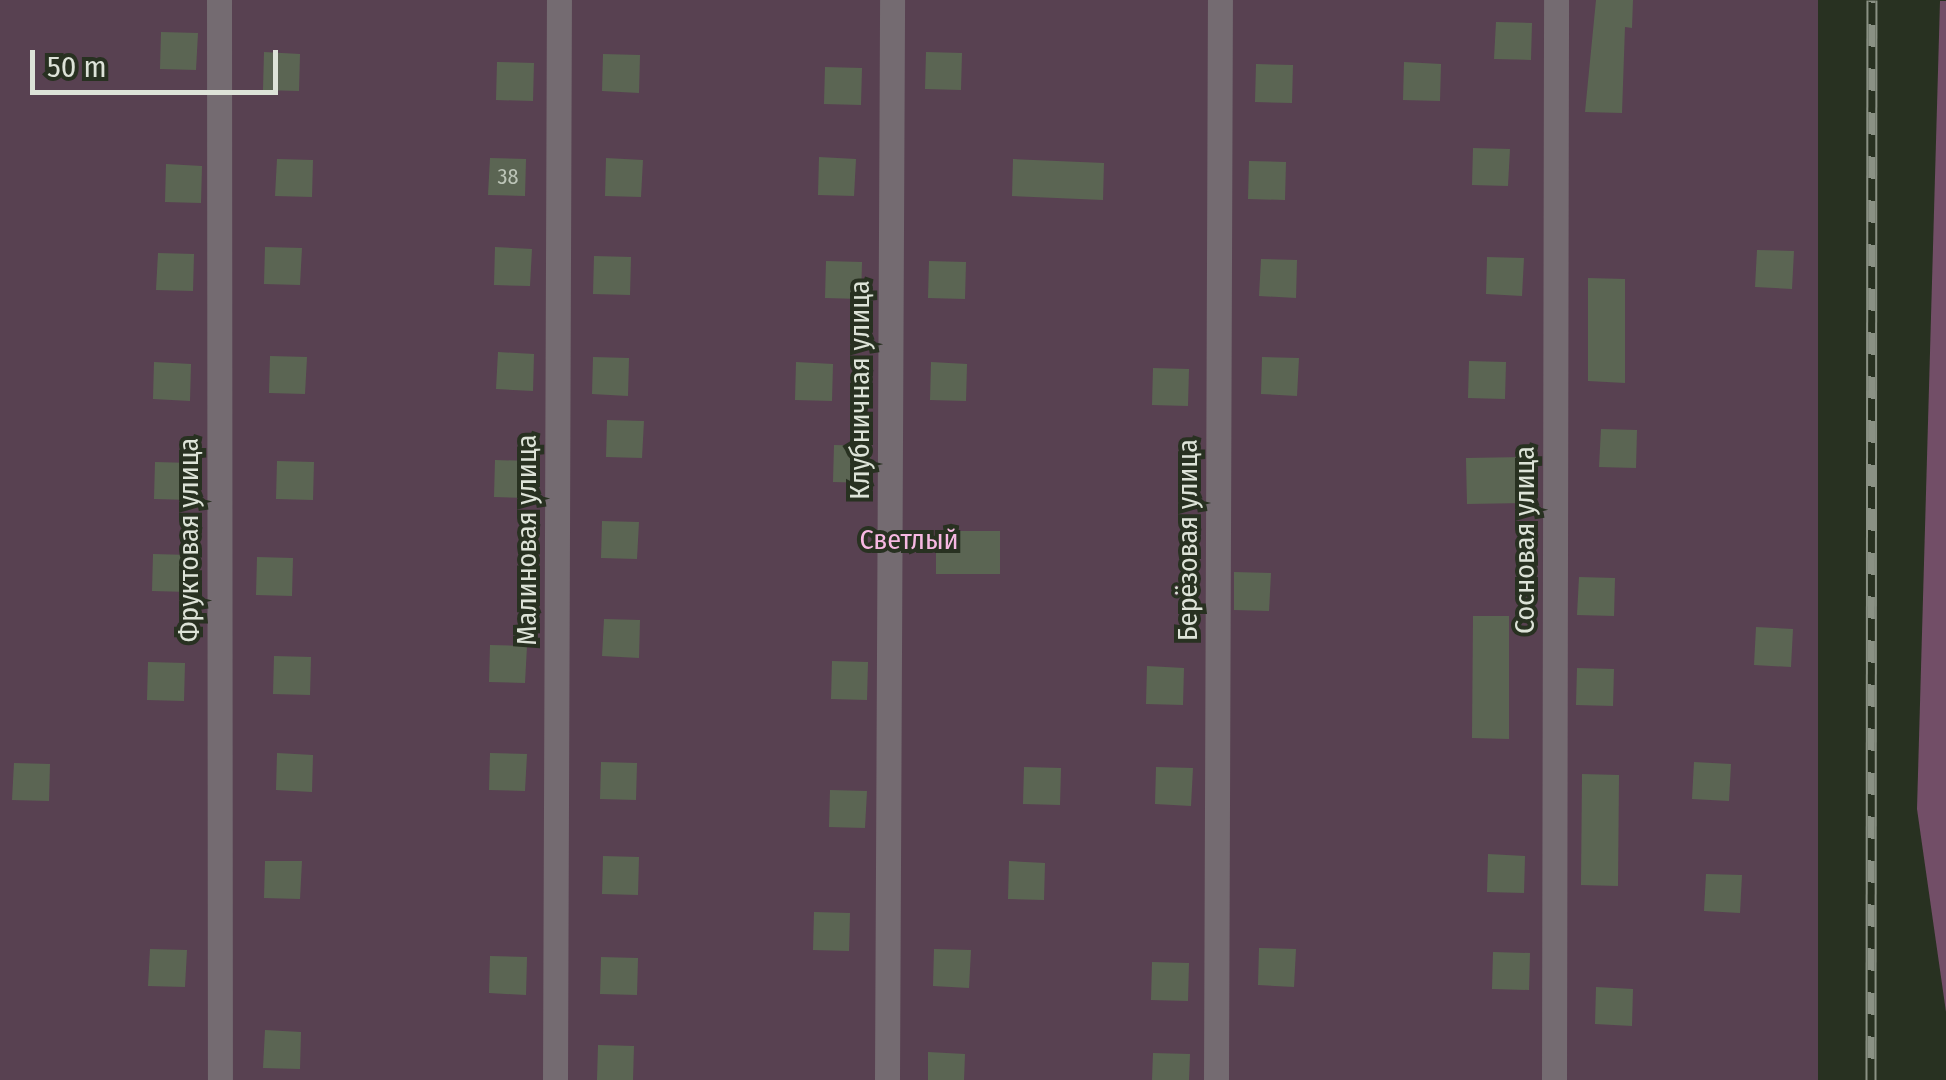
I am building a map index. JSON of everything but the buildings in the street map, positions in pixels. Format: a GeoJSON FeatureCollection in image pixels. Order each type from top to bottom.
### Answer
{"type":"FeatureCollection","features":[{"type":"Feature","properties":{"kind":"lane","name":"Фруктовая улица"},"geometry":{"type":"LineString","coordinates":[[219,0],[220,1080]]}},
{"type":"Feature","properties":{"kind":"lane","name":"Малиновая улица"},"geometry":{"type":"LineString","coordinates":[[555,1080],[559,0]]}},
{"type":"Feature","properties":{"kind":"lane","name":"Клубничная улица"},"geometry":{"type":"LineString","coordinates":[[888,1080],[892,0]]}},
{"type":"Feature","properties":{"kind":"lane","name":"Берёзовая улица"},"geometry":{"type":"LineString","coordinates":[[1216,1080],[1220,0]]}},
{"type":"Feature","properties":{"kind":"lane","name":"Сосновая улица"},"geometry":{"type":"LineString","coordinates":[[1554,1080],[1556,0]]}},
{"type":"Feature","properties":{"kind":"green space","name":"Светлый"},"geometry":{"type":"Polygon","coordinates":[[[0,0],[1818,0],[1818,1080],[0,1080],[0,0]]]}},
{"type":"Feature","properties":{"kind":"shaded area"},"geometry":{"type":"Polygon","coordinates":[[[1940,1],[1946,1],[1946,1012],[1917,809],[1940,1]]]}},
{"type":"Feature","properties":{"kind":"railway"},"geometry":{"type":"LineString","coordinates":[[1871,1080],[1872,0]]}}]}
